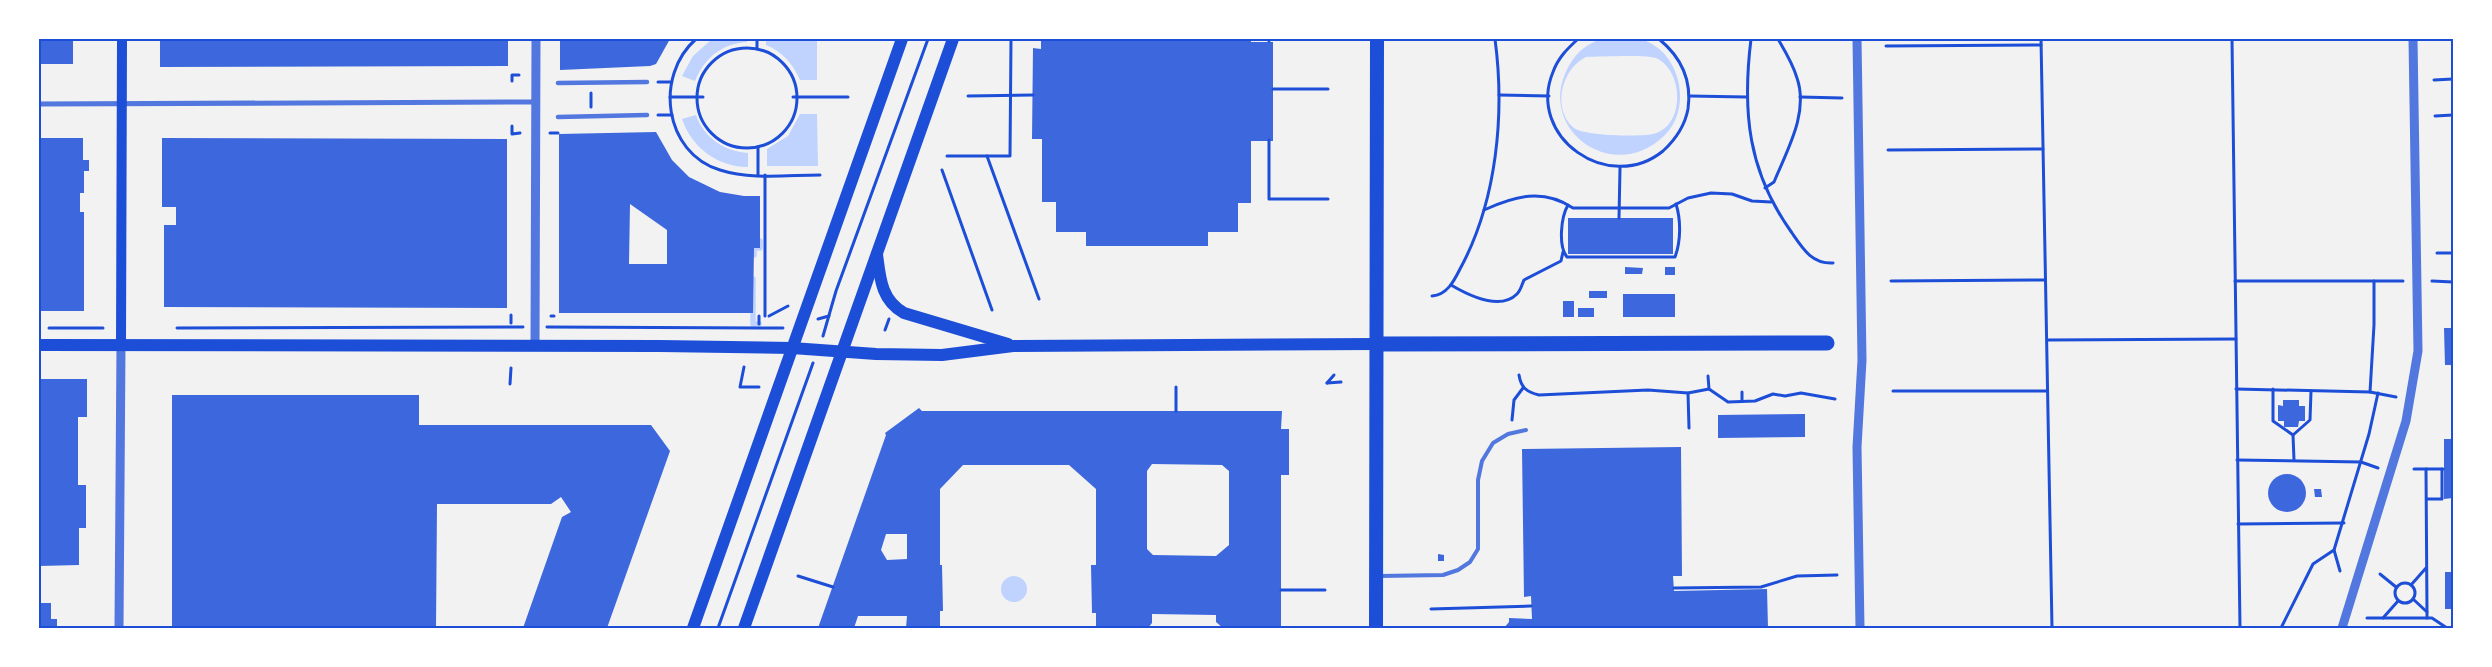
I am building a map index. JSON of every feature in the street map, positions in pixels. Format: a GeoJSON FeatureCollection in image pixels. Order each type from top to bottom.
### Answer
{"type":"FeatureCollection","features":[{"type":"Feature","properties":{"kind":"highway"},"geometry":{"type":"LineString","coordinates":[[1376,628],[1377,39]]}},
{"type":"Feature","properties":{"kind":"highway"},"geometry":{"type":"LineString","coordinates":[[1377,344],[1827,343]]}},
{"type":"Feature","properties":{"kind":"main road"},"geometry":{"type":"LineString","coordinates":[[121,345],[122,39]]}},
{"type":"Feature","properties":{"kind":"main road"},"geometry":{"type":"LineString","coordinates":[[693,628],[902,39]]}},
{"type":"Feature","properties":{"kind":"main road"},"geometry":{"type":"LineString","coordinates":[[744,628],[865,282],[877,254],[953,39]]}},
{"type":"Feature","properties":{"kind":"main road"},"geometry":{"type":"LineString","coordinates":[[877,254],[883,290],[893,307],[904,313],[1013,346]]}},
{"type":"Feature","properties":{"kind":"main road"},"geometry":{"type":"LineString","coordinates":[[39,345],[792,348],[942,355],[1013,346],[1377,344]]}},
{"type":"Feature","properties":{"kind":"street"},"geometry":{"type":"LineString","coordinates":[[535,346],[536,39]]}},
{"type":"Feature","properties":{"kind":"street"},"geometry":{"type":"LineString","coordinates":[[1857,39],[1862,350],[1857,447],[1860,628]]}},
{"type":"Feature","properties":{"kind":"street"},"geometry":{"type":"LineString","coordinates":[[2342,628],[2406,421],[2418,351],[2413,39]]}},
{"type":"Feature","properties":{"kind":"street"},"geometry":{"type":"LineString","coordinates":[[558,83],[647,82]]}},
{"type":"Feature","properties":{"kind":"street"},"geometry":{"type":"LineString","coordinates":[[39,104],[535,102]]}},
{"type":"Feature","properties":{"kind":"street"},"geometry":{"type":"LineString","coordinates":[[558,117],[647,115]]}},
{"type":"Feature","properties":{"kind":"street"},"geometry":{"type":"LineString","coordinates":[[120,628],[121,345]]}},
{"type":"Feature","properties":{"kind":"lane"},"geometry":{"type":"LineString","coordinates":[[1376,576],[1443,575],[1458,570],[1470,562],[1478,549],[1478,480],[1482,461],[1493,443],[1508,434],[1526,430]]}},
{"type":"Feature","properties":{"kind":"path"},"geometry":{"type":"LineString","coordinates":[[696,39],[677,63],[672,76],[670,98],[672,115],[677,131],[691,152],[701,161],[721,171],[758,175],[820,175]]}},
{"type":"Feature","properties":{"kind":"path"},"geometry":{"type":"LineString","coordinates":[[757,39],[757,49]]}},
{"type":"Feature","properties":{"kind":"path"},"geometry":{"type":"LineString","coordinates":[[947,156],[1010,156],[1011,39]]}},
{"type":"Feature","properties":{"kind":"path"},"geometry":{"type":"LineString","coordinates":[[1432,296],[1438,296],[1451,285],[1469,253],[1484,210],[1492,173],[1499,95],[1495,39]]}},
{"type":"Feature","properties":{"kind":"path"},"geometry":{"type":"LineString","coordinates":[[1578,39],[1562,54],[1552,73],[1549,96],[1551,114],[1558,131],[1569,146],[1584,158],[1601,165],[1620,168],[1638,164],[1655,157],[1669,145],[1680,131],[1687,114],[1690,96],[1686,74],[1676,54],[1659,39]]}},
{"type":"Feature","properties":{"kind":"path"},"geometry":{"type":"LineString","coordinates":[[1751,39],[1746,97],[1754,154],[1771,202],[1811,258],[1822,263],[1833,263]]}},
{"type":"Feature","properties":{"kind":"path"},"geometry":{"type":"LineString","coordinates":[[1766,188],[1774,182],[1799,119],[1800,96],[1797,78],[1778,39]]}},
{"type":"Feature","properties":{"kind":"path"},"geometry":{"type":"LineString","coordinates":[[2041,39],[2052,628]]}},
{"type":"Feature","properties":{"kind":"path"},"geometry":{"type":"LineString","coordinates":[[2232,39],[2240,628]]}},
{"type":"Feature","properties":{"kind":"path"},"geometry":{"type":"LineString","coordinates":[[1886,46],[2041,45]]}},
{"type":"Feature","properties":{"kind":"path"},"geometry":{"type":"LineString","coordinates":[[744,47],[757,49],[776,56],[788,68],[795,82],[795,97],[794,116],[786,130],[773,141],[758,147],[741,148],[726,143],[712,134],[703,120],[698,98],[698,88],[704,73],[714,60],[728,51],[744,47]]}},
{"type":"Feature","properties":{"kind":"path"},"geometry":{"type":"LineString","coordinates":[[512,81],[512,75],[519,75]]}},
{"type":"Feature","properties":{"kind":"path"},"geometry":{"type":"LineString","coordinates":[[2434,80],[2453,79]]}},
{"type":"Feature","properties":{"kind":"path"},"geometry":{"type":"LineString","coordinates":[[591,82],[591,116]]}},
{"type":"Feature","properties":{"kind":"path"},"geometry":{"type":"LineString","coordinates":[[1274,89],[1328,89]]}},
{"type":"Feature","properties":{"kind":"path"},"geometry":{"type":"LineString","coordinates":[[968,96],[1033,95]]}},
{"type":"Feature","properties":{"kind":"path"},"geometry":{"type":"LineString","coordinates":[[1499,95],[1549,96]]}},
{"type":"Feature","properties":{"kind":"path"},"geometry":{"type":"LineString","coordinates":[[1690,96],[1746,97]]}},
{"type":"Feature","properties":{"kind":"path"},"geometry":{"type":"LineString","coordinates":[[1800,96],[1842,98]]}},
{"type":"Feature","properties":{"kind":"path"},"geometry":{"type":"LineString","coordinates":[[795,97],[848,97]]}},
{"type":"Feature","properties":{"kind":"path"},"geometry":{"type":"LineString","coordinates":[[670,98],[703,98]]}},
{"type":"Feature","properties":{"kind":"path"},"geometry":{"type":"LineString","coordinates":[[2435,116],[2453,115]]}},
{"type":"Feature","properties":{"kind":"path"},"geometry":{"type":"LineString","coordinates":[[512,126],[512,134],[520,133]]}},
{"type":"Feature","properties":{"kind":"path"},"geometry":{"type":"LineString","coordinates":[[550,133],[558,133]]}},
{"type":"Feature","properties":{"kind":"path"},"geometry":{"type":"LineString","coordinates":[[1269,140],[1269,199],[1328,199]]}},
{"type":"Feature","properties":{"kind":"path"},"geometry":{"type":"LineString","coordinates":[[758,147],[758,175]]}},
{"type":"Feature","properties":{"kind":"path"},"geometry":{"type":"LineString","coordinates":[[1888,150],[2043,149]]}},
{"type":"Feature","properties":{"kind":"path"},"geometry":{"type":"LineString","coordinates":[[987,156],[1039,299]]}},
{"type":"Feature","properties":{"kind":"path"},"geometry":{"type":"LineString","coordinates":[[1619,218],[1620,168]]}},
{"type":"Feature","properties":{"kind":"path"},"geometry":{"type":"LineString","coordinates":[[942,170],[992,310]]}},
{"type":"Feature","properties":{"kind":"path"},"geometry":{"type":"LineString","coordinates":[[765,175],[767,316],[788,306]]}},
{"type":"Feature","properties":{"kind":"path"},"geometry":{"type":"LineString","coordinates":[[1484,210],[1510,198],[1527,195],[1546,196],[1573,208],[1668,208],[1688,198],[1711,193],[1732,194],[1752,201],[1771,202]]}},
{"type":"Feature","properties":{"kind":"path"},"geometry":{"type":"LineString","coordinates":[[1563,252],[1567,257],[1675,257],[1679,248],[1679,215],[1676,204]]}},
{"type":"Feature","properties":{"kind":"path"},"geometry":{"type":"LineString","coordinates":[[1451,285],[1474,299],[1500,300],[1514,297],[1520,292],[1524,280],[1561,261],[1563,252],[1563,214],[1568,205]]}},
{"type":"Feature","properties":{"kind":"path"},"geometry":{"type":"LineString","coordinates":[[2437,253],[2453,253]]}},
{"type":"Feature","properties":{"kind":"path"},"geometry":{"type":"LineString","coordinates":[[1890,281],[2045,280]]}},
{"type":"Feature","properties":{"kind":"path"},"geometry":{"type":"LineString","coordinates":[[2235,281],[2403,281]]}},
{"type":"Feature","properties":{"kind":"path"},"geometry":{"type":"LineString","coordinates":[[2370,392],[2374,326],[2374,281]]}},
{"type":"Feature","properties":{"kind":"path"},"geometry":{"type":"LineString","coordinates":[[2432,281],[2453,282]]}},
{"type":"Feature","properties":{"kind":"path"},"geometry":{"type":"LineString","coordinates":[[511,315],[511,323]]}},
{"type":"Feature","properties":{"kind":"path"},"geometry":{"type":"LineString","coordinates":[[885,330],[890,315]]}},
{"type":"Feature","properties":{"kind":"path"},"geometry":{"type":"LineString","coordinates":[[760,316],[760,324]]}},
{"type":"Feature","properties":{"kind":"path"},"geometry":{"type":"LineString","coordinates":[[168,328],[499,327]]}},
{"type":"Feature","properties":{"kind":"path"},"geometry":{"type":"LineString","coordinates":[[556,327],[785,328]]}},
{"type":"Feature","properties":{"kind":"path"},"geometry":{"type":"LineString","coordinates":[[39,328],[78,328]]}},
{"type":"Feature","properties":{"kind":"path"},"geometry":{"type":"LineString","coordinates":[[2047,340],[2236,339]]}},
{"type":"Feature","properties":{"kind":"path"},"geometry":{"type":"LineString","coordinates":[[744,367],[740,387],[760,387]]}},
{"type":"Feature","properties":{"kind":"path"},"geometry":{"type":"LineString","coordinates":[[510,368],[510,384]]}},
{"type":"Feature","properties":{"kind":"path"},"geometry":{"type":"LineString","coordinates":[[1334,375],[1327,383],[1341,382]]}},
{"type":"Feature","properties":{"kind":"path"},"geometry":{"type":"LineString","coordinates":[[1519,375],[1523,388],[1539,395],[1648,390],[1688,393],[1709,389],[1728,402],[1755,401],[1773,394],[1785,396],[1801,393],[1835,399]]}},
{"type":"Feature","properties":{"kind":"path"},"geometry":{"type":"LineString","coordinates":[[1708,376],[1709,389]]}},
{"type":"Feature","properties":{"kind":"path"},"geometry":{"type":"LineString","coordinates":[[1176,387],[1176,411]]}},
{"type":"Feature","properties":{"kind":"path"},"geometry":{"type":"LineString","coordinates":[[1512,420],[1514,400],[1523,388]]}},
{"type":"Feature","properties":{"kind":"path"},"geometry":{"type":"LineString","coordinates":[[2236,389],[2370,392],[2396,397]]}},
{"type":"Feature","properties":{"kind":"path"},"geometry":{"type":"LineString","coordinates":[[2273,389],[2273,421],[2293,435]]}},
{"type":"Feature","properties":{"kind":"path"},"geometry":{"type":"LineString","coordinates":[[1893,392],[2048,391]]}},
{"type":"Feature","properties":{"kind":"path"},"geometry":{"type":"LineString","coordinates":[[2293,435],[2310,420],[2311,391]]}},
{"type":"Feature","properties":{"kind":"path"},"geometry":{"type":"LineString","coordinates":[[1742,392],[1742,402]]}},
{"type":"Feature","properties":{"kind":"path"},"geometry":{"type":"LineString","coordinates":[[1688,393],[1689,428]]}},
{"type":"Feature","properties":{"kind":"path"},"geometry":{"type":"LineString","coordinates":[[2281,628],[2313,564],[2334,550],[2344,523],[2378,393]]}},
{"type":"Feature","properties":{"kind":"path"},"geometry":{"type":"LineString","coordinates":[[2293,435],[2294,460]]}},
{"type":"Feature","properties":{"kind":"path"},"geometry":{"type":"LineString","coordinates":[[2237,460],[2361,462],[2378,468]]}},
{"type":"Feature","properties":{"kind":"path"},"geometry":{"type":"LineString","coordinates":[[2414,469],[2443,469],[2442,499],[2426,499]]}},
{"type":"Feature","properties":{"kind":"path"},"geometry":{"type":"LineString","coordinates":[[2426,469],[2428,618]]}},
{"type":"Feature","properties":{"kind":"path"},"geometry":{"type":"LineString","coordinates":[[2238,524],[2344,523]]}},
{"type":"Feature","properties":{"kind":"path"},"geometry":{"type":"LineString","coordinates":[[2334,550],[2340,571]]}},
{"type":"Feature","properties":{"kind":"path"},"geometry":{"type":"LineString","coordinates":[[2411,585],[2427,568]]}},
{"type":"Feature","properties":{"kind":"path"},"geometry":{"type":"LineString","coordinates":[[2380,574],[2396,586]]}},
{"type":"Feature","properties":{"kind":"path"},"geometry":{"type":"LineString","coordinates":[[1674,588],[1761,587],[1797,576],[1837,575]]}},
{"type":"Feature","properties":{"kind":"path"},"geometry":{"type":"LineString","coordinates":[[798,576],[832,587]]}},
{"type":"Feature","properties":{"kind":"path"},"geometry":{"type":"LineString","coordinates":[[2396,586],[2405,582],[2411,585],[2415,590],[2413,599]]}},
{"type":"Feature","properties":{"kind":"path"},"geometry":{"type":"LineString","coordinates":[[2396,586],[2395,596],[2398,601],[2404,603],[2413,599]]}},
{"type":"Feature","properties":{"kind":"path"},"geometry":{"type":"LineString","coordinates":[[1281,590],[1324,590]]}},
{"type":"Feature","properties":{"kind":"path"},"geometry":{"type":"LineString","coordinates":[[2413,599],[2427,612]]}},
{"type":"Feature","properties":{"kind":"path"},"geometry":{"type":"LineString","coordinates":[[2383,618],[2398,601]]}},
{"type":"Feature","properties":{"kind":"path"},"geometry":{"type":"LineString","coordinates":[[1431,609],[1531,606]]}},
{"type":"Feature","properties":{"kind":"path"},"geometry":{"type":"LineString","coordinates":[[2367,618],[2432,618],[2447,628]]}},
{"type":"Feature","properties":{"kind":"water"},"geometry":{"type":"Polygon","coordinates":[[[712,39],[747,39],[747,42],[738,43],[715,53],[704,65],[695,81],[682,76],[693,56],[712,39]]]}},
{"type":"Feature","properties":{"kind":"water"},"geometry":{"type":"Polygon","coordinates":[[[766,39],[817,39],[817,80],[800,80],[787,59],[778,51],[766,45],[766,39]]]}},
{"type":"Feature","properties":{"kind":"water"},"geometry":{"type":"Polygon","coordinates":[[[1602,39],[1639,39],[1650,43],[1670,61],[1676,73],[1679,86],[1678,112],[1673,125],[1665,135],[1644,149],[1623,155],[1602,152],[1584,143],[1570,128],[1561,109],[1561,87],[1570,64],[1583,48],[1602,39]],[[1635,56],[1586,57],[1571,70],[1562,90],[1563,110],[1567,120],[1574,128],[1589,133],[1625,136],[1646,135],[1663,129],[1671,121],[1676,111],[1676,87],[1673,76],[1667,66],[1658,59],[1635,56]]]}},
{"type":"Feature","properties":{"kind":"water"},"geometry":{"type":"Polygon","coordinates":[[[800,114],[817,114],[818,166],[767,166],[767,149],[788,136],[800,114]]]}},
{"type":"Feature","properties":{"kind":"water"},"geometry":{"type":"Polygon","coordinates":[[[696,115],[704,130],[716,142],[739,152],[748,153],[748,167],[726,164],[699,147],[692,139],[682,119],[696,115]]]}},
{"type":"Feature","properties":{"kind":"water"},"geometry":{"type":"Polygon","coordinates":[[[1014,576],[1023,580],[1027,589],[1023,598],[1014,602],[1005,598],[1001,589],[1005,580],[1014,576]]]}},
{"type":"Feature","properties":{"kind":"building"},"geometry":{"type":"Polygon","coordinates":[[[39,39],[73,39],[73,64],[39,64],[39,39]]]}},
{"type":"Feature","properties":{"kind":"building"},"geometry":{"type":"Polygon","coordinates":[[[160,39],[508,39],[508,66],[160,67],[160,39]]]}},
{"type":"Feature","properties":{"kind":"building"},"geometry":{"type":"Polygon","coordinates":[[[560,39],[670,39],[656,64],[650,66],[560,70],[560,39]]]}},
{"type":"Feature","properties":{"kind":"building"},"geometry":{"type":"Polygon","coordinates":[[[1041,39],[1251,39],[1251,42],[1273,42],[1273,141],[1251,141],[1251,203],[1238,203],[1238,232],[1208,232],[1208,246],[1086,246],[1086,232],[1056,232],[1056,202],[1042,202],[1042,139],[1032,139],[1033,48],[1041,49],[1041,39]]]}},
{"type":"Feature","properties":{"kind":"building"},"geometry":{"type":"Polygon","coordinates":[[[656,132],[672,160],[689,177],[720,192],[744,196],[760,196],[760,248],[754,248],[753,313],[559,313],[559,134],[656,132]],[[630,204],[629,264],[667,264],[667,230],[630,204]]]}},
{"type":"Feature","properties":{"kind":"building"},"geometry":{"type":"Polygon","coordinates":[[[39,138],[83,138],[83,160],[89,160],[89,171],[84,171],[84,193],[80,193],[80,212],[84,212],[84,311],[39,311],[39,138]]]}},
{"type":"Feature","properties":{"kind":"building"},"geometry":{"type":"Polygon","coordinates":[[[162,138],[507,139],[507,308],[164,307],[164,225],[176,225],[176,207],[162,207],[162,138]]]}},
{"type":"Feature","properties":{"kind":"building"},"geometry":{"type":"Polygon","coordinates":[[[1568,218],[1673,218],[1673,254],[1568,254],[1568,218]]]}},
{"type":"Feature","properties":{"kind":"building"},"geometry":{"type":"Polygon","coordinates":[[[1625,267],[1643,268],[1642,274],[1625,274],[1625,267]]]}},
{"type":"Feature","properties":{"kind":"building"},"geometry":{"type":"Polygon","coordinates":[[[1665,267],[1675,267],[1675,275],[1665,275],[1665,267]]]}},
{"type":"Feature","properties":{"kind":"building"},"geometry":{"type":"Polygon","coordinates":[[[1589,291],[1607,291],[1607,298],[1589,298],[1589,291]]]}},
{"type":"Feature","properties":{"kind":"building"},"geometry":{"type":"Polygon","coordinates":[[[1623,294],[1675,294],[1675,317],[1623,317],[1623,294]]]}},
{"type":"Feature","properties":{"kind":"building"},"geometry":{"type":"Polygon","coordinates":[[[1563,301],[1574,301],[1574,317],[1563,317],[1563,301]]]}},
{"type":"Feature","properties":{"kind":"building"},"geometry":{"type":"Polygon","coordinates":[[[1578,308],[1594,308],[1594,317],[1578,317],[1578,308]]]}},
{"type":"Feature","properties":{"kind":"building"},"geometry":{"type":"Polygon","coordinates":[[[2444,328],[2453,328],[2453,365],[2445,365],[2444,328]]]}},
{"type":"Feature","properties":{"kind":"building"},"geometry":{"type":"Polygon","coordinates":[[[39,379],[87,379],[87,417],[78,417],[78,485],[86,485],[86,528],[79,528],[79,565],[39,566],[39,379]]]}},
{"type":"Feature","properties":{"kind":"building"},"geometry":{"type":"Polygon","coordinates":[[[172,395],[419,395],[419,425],[651,425],[670,451],[607,628],[523,628],[562,517],[571,512],[561,497],[551,504],[437,504],[436,628],[172,628],[172,395]]]}},
{"type":"Feature","properties":{"kind":"building"},"geometry":{"type":"Polygon","coordinates":[[[2283,400],[2299,400],[2299,406],[2305,406],[2305,421],[2299,421],[2298,427],[2284,427],[2284,421],[2278,421],[2278,405],[2283,406],[2283,400]]]}},
{"type":"Feature","properties":{"kind":"building"},"geometry":{"type":"Polygon","coordinates":[[[919,408],[922,411],[1282,411],[1281,429],[1289,429],[1289,475],[1281,475],[1281,628],[1223,628],[1216,622],[1216,615],[1152,614],[1152,623],[1148,628],[1096,628],[1096,613],[1092,613],[1091,565],[1096,565],[1096,489],[1069,465],[963,465],[940,489],[940,565],[942,565],[943,611],[940,611],[940,628],[906,628],[907,616],[858,616],[854,628],[818,628],[886,435],[885,433],[919,408]],[[1152,464],[1147,471],[1147,549],[1153,555],[1216,556],[1229,545],[1229,471],[1222,465],[1152,464]],[[886,534],[881,550],[887,560],[907,559],[907,534],[886,534]]]}},
{"type":"Feature","properties":{"kind":"building"},"geometry":{"type":"Polygon","coordinates":[[[1805,414],[1805,437],[1718,438],[1718,415],[1805,414]]]}},
{"type":"Feature","properties":{"kind":"building"},"geometry":{"type":"Polygon","coordinates":[[[2444,439],[2453,439],[2453,498],[2444,499],[2444,439]]]}},
{"type":"Feature","properties":{"kind":"building"},"geometry":{"type":"Polygon","coordinates":[[[1681,447],[1682,576],[1673,576],[1674,591],[1767,589],[1768,628],[1504,628],[1509,622],[1509,618],[1532,619],[1531,596],[1524,597],[1522,449],[1681,447]]]}},
{"type":"Feature","properties":{"kind":"building"},"geometry":{"type":"Polygon","coordinates":[[[2287,474],[2300,480],[2306,493],[2300,506],[2287,512],[2274,506],[2268,493],[2274,480],[2287,474]]]}},
{"type":"Feature","properties":{"kind":"building"},"geometry":{"type":"Polygon","coordinates":[[[2314,489],[2321,489],[2322,497],[2315,497],[2314,489]]]}},
{"type":"Feature","properties":{"kind":"building"},"geometry":{"type":"Polygon","coordinates":[[[1438,554],[1444,555],[1444,561],[1438,561],[1438,554]]]}},
{"type":"Feature","properties":{"kind":"building"},"geometry":{"type":"Polygon","coordinates":[[[2445,572],[2453,572],[2453,609],[2445,609],[2445,572]]]}},
{"type":"Feature","properties":{"kind":"building"},"geometry":{"type":"Polygon","coordinates":[[[39,603],[51,603],[51,619],[57,619],[57,628],[39,628],[39,603]]]}},
{"type":"Feature","properties":{"kind":"waterway"},"geometry":{"type":"LineString","coordinates":[[754,255],[754,248],[760,248],[760,241]]}},
{"type":"Feature","properties":{"kind":"waterway"},"geometry":{"type":"LineString","coordinates":[[753,279],[753,324],[759,324]]}}]}
